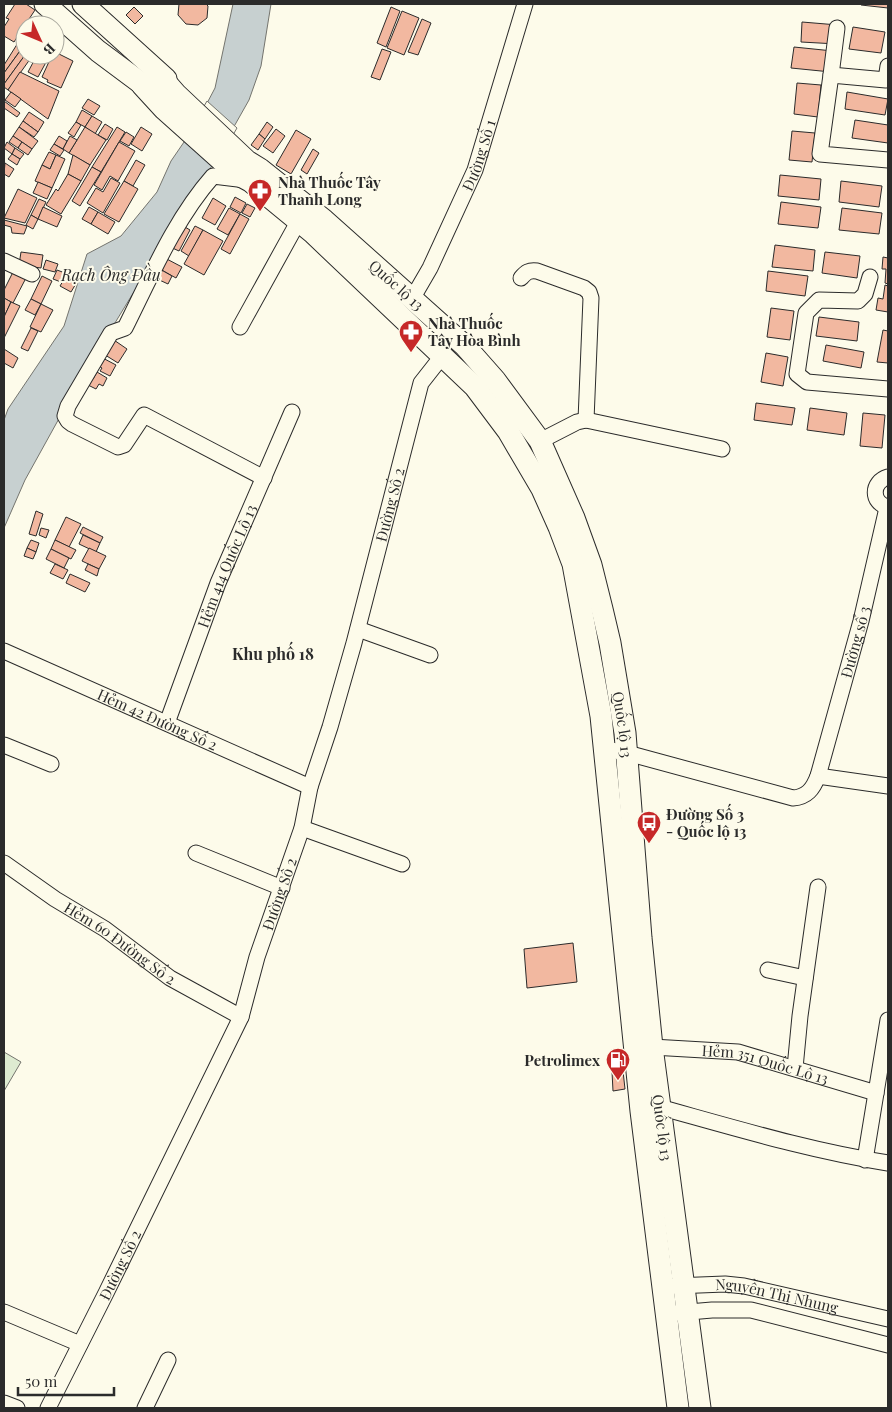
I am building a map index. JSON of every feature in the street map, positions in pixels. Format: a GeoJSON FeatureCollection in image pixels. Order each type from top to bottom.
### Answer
{"type":"FeatureCollection","features":[{"type":"Feature","properties":{"kind":"highway","name":"Quốc lộ 13"},"geometry":{"type":"LineString","coordinates":[[45,4],[98,51],[148,77]]}},
{"type":"Feature","properties":{"kind":"highway","name":"Quốc lộ 13"},"geometry":{"type":"LineString","coordinates":[[83,4],[148,77],[229,151],[237,174],[255,175],[324,220],[465,346],[495,380],[540,441],[574,518],[591,565],[610,643],[627,753],[641,938],[659,1107],[673,1286],[666,1314],[678,1408]]}},
{"type":"Feature","properties":{"kind":"highway","name":"Quốc lộ 13"},"geometry":{"type":"LineString","coordinates":[[255,175],[298,222],[443,355],[475,387],[508,431],[542,489],[559,527],[572,564],[601,716],[638,1086],[673,1286],[687,1312],[700,1408]]}},
{"type":"Feature","properties":{"kind":"street","name":"Đường Số 1"},"geometry":{"type":"LineString","coordinates":[[412,299],[430,268],[475,170],[525,4]]}},
{"type":"Feature","properties":{"kind":"street"},"geometry":{"type":"LineString","coordinates":[[837,28],[820,154],[888,160]]}},
{"type":"Feature","properties":{"kind":"street"},"geometry":{"type":"LineString","coordinates":[[831,75],[886,80],[888,66]]}},
{"type":"Feature","properties":{"kind":"street"},"geometry":{"type":"LineString","coordinates":[[255,175],[213,176],[203,187],[160,258],[125,328],[111,333],[68,406],[66,416],[72,424],[118,447],[124,445],[144,415],[264,478]]}},
{"type":"Feature","properties":{"kind":"street"},"geometry":{"type":"LineString","coordinates":[[240,327],[298,222]]}},
{"type":"Feature","properties":{"kind":"street"},"geometry":{"type":"LineString","coordinates":[[4,261],[32,274]]}},
{"type":"Feature","properties":{"kind":"street"},"geometry":{"type":"LineString","coordinates":[[521,278],[526,272],[537,271],[584,288],[589,292],[591,298],[586,420]]}},
{"type":"Feature","properties":{"kind":"street"},"geometry":{"type":"LineString","coordinates":[[870,277],[865,294],[858,301],[819,300],[806,313],[797,374],[807,382],[888,388]]}},
{"type":"Feature","properties":{"kind":"street","name":"Đường Số 2"},"geometry":{"type":"LineString","coordinates":[[48,1408],[240,1017],[257,957],[302,828],[310,787],[330,727],[358,629],[421,383],[443,355]]}},
{"type":"Feature","properties":{"kind":"street","name":"Hẻm 414 Quốc Lộ 13"},"geometry":{"type":"LineString","coordinates":[[167,723],[218,583],[292,412]]}},
{"type":"Feature","properties":{"kind":"street"},"geometry":{"type":"LineString","coordinates":[[540,441],[577,422],[586,420],[722,449]]}},
{"type":"Feature","properties":{"kind":"street"},"geometry":{"type":"LineString","coordinates":[[888,477],[879,482],[875,494],[876,500],[881,505],[888,507]]}},
{"type":"Feature","properties":{"kind":"street","name":"Đường sổ 3"},"geometry":{"type":"LineString","coordinates":[[605,749],[627,753],[793,798],[800,797],[811,790],[818,776],[861,621],[888,507]]}},
{"type":"Feature","properties":{"kind":"street"},"geometry":{"type":"LineString","coordinates":[[358,629],[430,655]]}},
{"type":"Feature","properties":{"kind":"street","name":"Hẻm 42 Đường Số 2"},"geometry":{"type":"LineString","coordinates":[[4,651],[310,787]]}},
{"type":"Feature","properties":{"kind":"street"},"geometry":{"type":"LineString","coordinates":[[4,745],[51,764]]}},
{"type":"Feature","properties":{"kind":"street"},"geometry":{"type":"LineString","coordinates":[[818,776],[888,786]]}},
{"type":"Feature","properties":{"kind":"street"},"geometry":{"type":"LineString","coordinates":[[302,828],[402,864]]}},
{"type":"Feature","properties":{"kind":"street"},"geometry":{"type":"LineString","coordinates":[[196,853],[282,888]]}},
{"type":"Feature","properties":{"kind":"street","name":"Hẻm 60 Đường Số 2"},"geometry":{"type":"LineString","coordinates":[[4,863],[55,900],[105,929],[170,978],[240,1017]]}},
{"type":"Feature","properties":{"kind":"street"},"geometry":{"type":"LineString","coordinates":[[795,1068],[818,887]]}},
{"type":"Feature","properties":{"kind":"street"},"geometry":{"type":"LineString","coordinates":[[768,970],[805,978]]}},
{"type":"Feature","properties":{"kind":"street"},"geometry":{"type":"LineString","coordinates":[[865,1160],[888,1020]]}},
{"type":"Feature","properties":{"kind":"street","name":"Hẻm 351 Quốc Lộ 13"},"geometry":{"type":"LineString","coordinates":[[652,1047],[738,1052],[876,1093]]}},
{"type":"Feature","properties":{"kind":"street"},"geometry":{"type":"LineString","coordinates":[[659,1107],[758,1134],[888,1164]]}},
{"type":"Feature","properties":{"kind":"street","name":"Nguyễn Thị Nhung"},"geometry":{"type":"LineString","coordinates":[[673,1286],[725,1284],[744,1286],[888,1319]]}},
{"type":"Feature","properties":{"kind":"street","name":"Nguyễn Thị Nhung"},"geometry":{"type":"LineString","coordinates":[[666,1314],[736,1309],[751,1310],[888,1345]]}},
{"type":"Feature","properties":{"kind":"street"},"geometry":{"type":"LineString","coordinates":[[4,1312],[80,1344]]}},
{"type":"Feature","properties":{"kind":"street"},"geometry":{"type":"LineString","coordinates":[[145,1408],[168,1360]]}},
{"type":"Feature","properties":{"kind":"street"},"geometry":{"type":"LineString","coordinates":[[4,1403],[17,1408]]}},
{"type":"Feature","properties":{"kind":"green space"},"geometry":{"type":"Polygon","coordinates":[[[4,1052],[21,1062],[4,1091],[4,1052]]]}},
{"type":"Feature","properties":{"kind":"water","name":"Rạch Ông Đầu"},"geometry":{"type":"Polygon","coordinates":[[[233,4],[271,4],[261,66],[249,100],[171,238],[132,295],[82,377],[25,480],[4,528],[4,420],[8,409],[64,326],[87,254],[121,236],[157,192],[171,161],[195,126],[215,88],[233,4]]]}},
{"type":"Feature","properties":{"kind":"pier"},"geometry":{"type":"Polygon","coordinates":[[[207,101],[237,128],[216,164],[193,125],[207,101]]]}},
{"type":"Feature","properties":{"kind":"building"},"geometry":{"type":"Polygon","coordinates":[[[15,4],[26,4],[35,10],[32,15],[15,15],[14,42],[4,36],[4,27],[9,19],[6,18],[15,4]]]}},
{"type":"Feature","properties":{"kind":"building"},"geometry":{"type":"Polygon","coordinates":[[[179,4],[206,4],[208,6],[207,18],[198,25],[186,24],[178,15],[179,4]]]}},
{"type":"Feature","properties":{"kind":"building"},"geometry":{"type":"Polygon","coordinates":[[[888,4],[888,8],[861,5],[888,4]]]}},
{"type":"Feature","properties":{"kind":"building"},"geometry":{"type":"Polygon","coordinates":[[[134,7],[143,16],[135,24],[126,15],[134,7]]]}},
{"type":"Feature","properties":{"kind":"building"},"geometry":{"type":"Polygon","coordinates":[[[391,7],[400,11],[386,47],[377,43],[391,7]]]}},
{"type":"Feature","properties":{"kind":"building"},"geometry":{"type":"Polygon","coordinates":[[[402,11],[419,18],[404,55],[387,48],[402,11]]]}},
{"type":"Feature","properties":{"kind":"building"},"geometry":{"type":"Polygon","coordinates":[[[422,19],[431,23],[418,55],[408,52],[422,19]]]}},
{"type":"Feature","properties":{"kind":"building"},"geometry":{"type":"Polygon","coordinates":[[[802,22],[838,25],[837,44],[801,42],[802,22]]]}},
{"type":"Feature","properties":{"kind":"building"},"geometry":{"type":"Polygon","coordinates":[[[853,27],[885,32],[881,53],[849,49],[853,27]]]}},
{"type":"Feature","properties":{"kind":"building"},"geometry":{"type":"Polygon","coordinates":[[[794,47],[833,51],[831,72],[791,68],[794,47]]]}},
{"type":"Feature","properties":{"kind":"building"},"geometry":{"type":"Polygon","coordinates":[[[15,48],[15,58],[4,73],[4,65],[15,48]]]}},
{"type":"Feature","properties":{"kind":"building"},"geometry":{"type":"Polygon","coordinates":[[[382,49],[391,52],[380,80],[371,77],[382,49]]]}},
{"type":"Feature","properties":{"kind":"building"},"geometry":{"type":"Polygon","coordinates":[[[65,57],[73,61],[61,88],[47,82],[48,80],[42,77],[47,65],[65,65],[65,57]]]}},
{"type":"Feature","properties":{"kind":"building"},"geometry":{"type":"Polygon","coordinates":[[[15,58],[15,65],[18,65],[4,84],[4,73],[15,58]]]}},
{"type":"Feature","properties":{"kind":"building"},"geometry":{"type":"Polygon","coordinates":[[[18,65],[26,65],[8,90],[4,87],[4,84],[18,65]]]}},
{"type":"Feature","properties":{"kind":"building"},"geometry":{"type":"Polygon","coordinates":[[[32,65],[45,65],[38,77],[28,72],[32,65]]]}},
{"type":"Feature","properties":{"kind":"building"},"geometry":{"type":"Polygon","coordinates":[[[20,72],[59,91],[48,119],[8,90],[20,72]]]}},
{"type":"Feature","properties":{"kind":"building"},"geometry":{"type":"Polygon","coordinates":[[[797,83],[821,85],[818,117],[794,114],[797,83]]]}},
{"type":"Feature","properties":{"kind":"building"},"geometry":{"type":"Polygon","coordinates":[[[11,92],[21,99],[15,107],[5,100],[11,92]]]}},
{"type":"Feature","properties":{"kind":"building"},"geometry":{"type":"Polygon","coordinates":[[[847,92],[888,99],[885,115],[845,109],[847,92]]]}},
{"type":"Feature","properties":{"kind":"building"},"geometry":{"type":"Polygon","coordinates":[[[88,99],[100,106],[94,115],[82,108],[88,99]]]}},
{"type":"Feature","properties":{"kind":"building"},"geometry":{"type":"Polygon","coordinates":[[[4,101],[20,113],[17,117],[4,108],[4,101]]]}},
{"type":"Feature","properties":{"kind":"building"},"geometry":{"type":"Polygon","coordinates":[[[82,110],[92,116],[85,127],[76,122],[82,110]]]}},
{"type":"Feature","properties":{"kind":"building"},"geometry":{"type":"Polygon","coordinates":[[[29,112],[44,122],[38,132],[23,121],[29,112]]]}},
{"type":"Feature","properties":{"kind":"building"},"geometry":{"type":"Polygon","coordinates":[[[92,116],[102,122],[95,134],[85,127],[92,116]]]}},
{"type":"Feature","properties":{"kind":"building"},"geometry":{"type":"Polygon","coordinates":[[[855,120],[888,125],[888,143],[852,138],[855,120]]]}},
{"type":"Feature","properties":{"kind":"building"},"geometry":{"type":"Polygon","coordinates":[[[23,121],[38,132],[34,137],[19,127],[23,121]]]}},
{"type":"Feature","properties":{"kind":"building"},"geometry":{"type":"Polygon","coordinates":[[[76,122],[81,125],[74,137],[68,133],[76,122]]]}},
{"type":"Feature","properties":{"kind":"building"},"geometry":{"type":"Polygon","coordinates":[[[267,122],[273,127],[265,139],[259,134],[267,122]]]}},
{"type":"Feature","properties":{"kind":"building"},"geometry":{"type":"Polygon","coordinates":[[[105,124],[113,129],[107,140],[98,135],[105,124]]]}},
{"type":"Feature","properties":{"kind":"building"},"geometry":{"type":"Polygon","coordinates":[[[19,127],[38,141],[32,149],[13,136],[19,127]]]}},
{"type":"Feature","properties":{"kind":"building"},"geometry":{"type":"Polygon","coordinates":[[[85,127],[106,140],[90,165],[69,153],[85,127]]]}},
{"type":"Feature","properties":{"kind":"building"},"geometry":{"type":"Polygon","coordinates":[[[117,127],[125,132],[101,172],[92,167],[117,127]]]}},
{"type":"Feature","properties":{"kind":"building"},"geometry":{"type":"Polygon","coordinates":[[[141,127],[152,134],[142,151],[131,144],[141,127]]]}},
{"type":"Feature","properties":{"kind":"building"},"geometry":{"type":"Polygon","coordinates":[[[276,129],[285,136],[273,153],[263,146],[276,129]]]}},
{"type":"Feature","properties":{"kind":"building"},"geometry":{"type":"Polygon","coordinates":[[[296,130],[311,139],[291,174],[276,165],[296,130]]]}},
{"type":"Feature","properties":{"kind":"building"},"geometry":{"type":"Polygon","coordinates":[[[792,131],[815,133],[812,162],[789,160],[792,131]]]}},
{"type":"Feature","properties":{"kind":"building"},"geometry":{"type":"Polygon","coordinates":[[[126,132],[134,137],[129,146],[120,141],[126,132]]]}},
{"type":"Feature","properties":{"kind":"building"},"geometry":{"type":"Polygon","coordinates":[[[259,134],[265,139],[258,150],[251,145],[259,134]]]}},
{"type":"Feature","properties":{"kind":"building"},"geometry":{"type":"Polygon","coordinates":[[[13,136],[22,142],[18,148],[9,142],[13,136]]]}},
{"type":"Feature","properties":{"kind":"building"},"geometry":{"type":"Polygon","coordinates":[[[59,136],[67,141],[63,149],[54,144],[59,136]]]}},
{"type":"Feature","properties":{"kind":"building"},"geometry":{"type":"Polygon","coordinates":[[[70,136],[77,140],[69,153],[63,149],[70,136]]]}},
{"type":"Feature","properties":{"kind":"building"},"geometry":{"type":"Polygon","coordinates":[[[7,142],[15,148],[12,154],[4,148],[7,142]]]}},
{"type":"Feature","properties":{"kind":"building"},"geometry":{"type":"Polygon","coordinates":[[[22,142],[32,149],[28,155],[18,148],[22,142]]]}},
{"type":"Feature","properties":{"kind":"building"},"geometry":{"type":"Polygon","coordinates":[[[119,142],[135,151],[118,181],[110,176],[102,190],[94,185],[119,142]]]}},
{"type":"Feature","properties":{"kind":"building"},"geometry":{"type":"Polygon","coordinates":[[[54,144],[64,150],[60,156],[50,150],[54,144]]]}},
{"type":"Feature","properties":{"kind":"building"},"geometry":{"type":"Polygon","coordinates":[[[15,148],[24,154],[20,159],[12,154],[15,148]]]}},
{"type":"Feature","properties":{"kind":"building"},"geometry":{"type":"Polygon","coordinates":[[[313,149],[319,153],[307,174],[301,170],[313,149]]]}},
{"type":"Feature","properties":{"kind":"building"},"geometry":{"type":"Polygon","coordinates":[[[49,152],[56,155],[50,169],[42,165],[49,152]]]}},
{"type":"Feature","properties":{"kind":"building"},"geometry":{"type":"Polygon","coordinates":[[[12,154],[20,159],[17,165],[8,159],[12,154]]]}},
{"type":"Feature","properties":{"kind":"building"},"geometry":{"type":"Polygon","coordinates":[[[56,155],[65,159],[52,188],[35,181],[42,165],[50,169],[56,155]]]}},
{"type":"Feature","properties":{"kind":"building"},"geometry":{"type":"Polygon","coordinates":[[[73,155],[90,165],[81,181],[68,174],[73,155]]]}},
{"type":"Feature","properties":{"kind":"building"},"geometry":{"type":"Polygon","coordinates":[[[136,160],[145,165],[133,186],[124,181],[136,160]]]}},
{"type":"Feature","properties":{"kind":"building"},"geometry":{"type":"Polygon","coordinates":[[[5,163],[14,169],[9,177],[4,174],[5,163]]]}},
{"type":"Feature","properties":{"kind":"building"},"geometry":{"type":"Polygon","coordinates":[[[92,167],[101,172],[80,206],[72,201],[92,167]]]}},
{"type":"Feature","properties":{"kind":"building"},"geometry":{"type":"Polygon","coordinates":[[[68,174],[81,181],[61,214],[46,205],[56,189],[58,191],[68,174]]]}},
{"type":"Feature","properties":{"kind":"building"},"geometry":{"type":"Polygon","coordinates":[[[780,175],[821,179],[819,200],[778,196],[780,175]]]}},
{"type":"Feature","properties":{"kind":"building"},"geometry":{"type":"Polygon","coordinates":[[[111,178],[120,183],[103,213],[87,203],[96,188],[103,192],[111,178]]]}},
{"type":"Feature","properties":{"kind":"building"},"geometry":{"type":"Polygon","coordinates":[[[124,181],[138,189],[119,222],[104,214],[124,181]]]}},
{"type":"Feature","properties":{"kind":"building"},"geometry":{"type":"Polygon","coordinates":[[[841,181],[882,186],[879,207],[839,202],[841,181]]]}},
{"type":"Feature","properties":{"kind":"building"},"geometry":{"type":"Polygon","coordinates":[[[38,182],[52,188],[47,199],[33,193],[38,182]]]}},
{"type":"Feature","properties":{"kind":"building"},"geometry":{"type":"Polygon","coordinates":[[[18,189],[37,198],[25,223],[4,218],[18,189]]]}},
{"type":"Feature","properties":{"kind":"building"},"geometry":{"type":"Polygon","coordinates":[[[235,197],[246,203],[241,213],[230,207],[235,197]]]}},
{"type":"Feature","properties":{"kind":"building"},"geometry":{"type":"Polygon","coordinates":[[[213,198],[226,206],[215,225],[202,218],[213,198]]]}},
{"type":"Feature","properties":{"kind":"building"},"geometry":{"type":"Polygon","coordinates":[[[39,199],[46,202],[38,219],[31,215],[39,199]]]}},
{"type":"Feature","properties":{"kind":"building"},"geometry":{"type":"Polygon","coordinates":[[[781,202],[821,207],[818,228],[778,224],[781,202]]]}},
{"type":"Feature","properties":{"kind":"building"},"geometry":{"type":"Polygon","coordinates":[[[247,204],[255,208],[250,217],[242,213],[247,204]]]}},
{"type":"Feature","properties":{"kind":"building"},"geometry":{"type":"Polygon","coordinates":[[[43,207],[62,216],[57,227],[38,219],[43,207]]]}},
{"type":"Feature","properties":{"kind":"building"},"geometry":{"type":"Polygon","coordinates":[[[89,207],[98,212],[91,224],[82,219],[89,207]]]}},
{"type":"Feature","properties":{"kind":"building"},"geometry":{"type":"Polygon","coordinates":[[[229,208],[240,214],[228,235],[217,229],[229,208]]]}},
{"type":"Feature","properties":{"kind":"building"},"geometry":{"type":"Polygon","coordinates":[[[842,208],[882,213],[879,234],[839,230],[842,208]]]}},
{"type":"Feature","properties":{"kind":"building"},"geometry":{"type":"Polygon","coordinates":[[[98,212],[115,222],[108,234],[91,224],[98,212]]]}},
{"type":"Feature","properties":{"kind":"building"},"geometry":{"type":"Polygon","coordinates":[[[240,214],[249,219],[230,254],[221,249],[240,214]]]}},
{"type":"Feature","properties":{"kind":"building"},"geometry":{"type":"Polygon","coordinates":[[[31,215],[38,219],[33,229],[26,225],[31,215]]]}},
{"type":"Feature","properties":{"kind":"building"},"geometry":{"type":"Polygon","coordinates":[[[4,220],[27,226],[24,234],[12,233],[11,227],[4,225],[4,220]]]}},
{"type":"Feature","properties":{"kind":"building"},"geometry":{"type":"Polygon","coordinates":[[[180,224],[190,230],[179,251],[168,246],[180,224]]]}},
{"type":"Feature","properties":{"kind":"building"},"geometry":{"type":"Polygon","coordinates":[[[195,226],[203,230],[189,256],[181,251],[195,226]]]}},
{"type":"Feature","properties":{"kind":"building"},"geometry":{"type":"Polygon","coordinates":[[[203,230],[223,241],[204,275],[184,264],[203,230]]]}},
{"type":"Feature","properties":{"kind":"building"},"geometry":{"type":"Polygon","coordinates":[[[775,245],[815,250],[813,271],[772,267],[775,245]]]}},
{"type":"Feature","properties":{"kind":"building"},"geometry":{"type":"Polygon","coordinates":[[[21,252],[43,255],[41,268],[19,265],[21,252]]]}},
{"type":"Feature","properties":{"kind":"building"},"geometry":{"type":"Polygon","coordinates":[[[825,252],[860,256],[857,278],[822,273],[825,252]]]}},
{"type":"Feature","properties":{"kind":"building"},"geometry":{"type":"Polygon","coordinates":[[[163,257],[182,267],[176,278],[158,268],[163,257]]]}},
{"type":"Feature","properties":{"kind":"building"},"geometry":{"type":"Polygon","coordinates":[[[883,257],[888,258],[888,284],[885,283],[886,269],[882,269],[883,257]]]}},
{"type":"Feature","properties":{"kind":"building"},"geometry":{"type":"Polygon","coordinates":[[[46,260],[58,264],[55,272],[43,269],[46,260]]]}},
{"type":"Feature","properties":{"kind":"building"},"geometry":{"type":"Polygon","coordinates":[[[158,268],[172,276],[168,284],[153,277],[158,268]]]}},
{"type":"Feature","properties":{"kind":"building"},"geometry":{"type":"Polygon","coordinates":[[[57,270],[65,273],[61,282],[53,279],[57,270]]]}},
{"type":"Feature","properties":{"kind":"building"},"geometry":{"type":"Polygon","coordinates":[[[768,271],[808,276],[805,296],[766,291],[768,271]]]}},
{"type":"Feature","properties":{"kind":"building"},"geometry":{"type":"Polygon","coordinates":[[[13,272],[26,278],[13,303],[4,298],[4,290],[13,272]]]}},
{"type":"Feature","properties":{"kind":"building"},"geometry":{"type":"Polygon","coordinates":[[[42,276],[52,281],[41,304],[31,299],[42,276]]]}},
{"type":"Feature","properties":{"kind":"building"},"geometry":{"type":"Polygon","coordinates":[[[66,276],[77,282],[71,292],[60,286],[66,276]]]}},
{"type":"Feature","properties":{"kind":"building"},"geometry":{"type":"Polygon","coordinates":[[[885,285],[888,286],[888,312],[876,310],[878,298],[883,299],[885,285]]]}},
{"type":"Feature","properties":{"kind":"building"},"geometry":{"type":"Polygon","coordinates":[[[4,298],[11,302],[4,317],[4,298]]]}},
{"type":"Feature","properties":{"kind":"building"},"geometry":{"type":"Polygon","coordinates":[[[31,299],[41,304],[35,315],[25,310],[31,299]]]}},
{"type":"Feature","properties":{"kind":"building"},"geometry":{"type":"Polygon","coordinates":[[[11,302],[20,306],[4,338],[4,317],[11,302]]]}},
{"type":"Feature","properties":{"kind":"building"},"geometry":{"type":"Polygon","coordinates":[[[41,304],[53,310],[41,332],[30,327],[41,304]]]}},
{"type":"Feature","properties":{"kind":"building"},"geometry":{"type":"Polygon","coordinates":[[[771,308],[794,311],[790,340],[767,337],[771,308]]]}},
{"type":"Feature","properties":{"kind":"building"},"geometry":{"type":"Polygon","coordinates":[[[819,317],[859,322],[857,341],[816,336],[819,317]]]}},
{"type":"Feature","properties":{"kind":"building"},"geometry":{"type":"Polygon","coordinates":[[[31,328],[38,331],[28,351],[21,348],[31,328]]]}},
{"type":"Feature","properties":{"kind":"building"},"geometry":{"type":"Polygon","coordinates":[[[883,330],[888,331],[888,363],[877,362],[883,330]]]}},
{"type":"Feature","properties":{"kind":"building"},"geometry":{"type":"Polygon","coordinates":[[[111,338],[127,349],[118,363],[102,353],[111,338]]]}},
{"type":"Feature","properties":{"kind":"building"},"geometry":{"type":"Polygon","coordinates":[[[826,345],[864,352],[861,368],[823,361],[826,345]]]}},
{"type":"Feature","properties":{"kind":"building"},"geometry":{"type":"Polygon","coordinates":[[[4,349],[18,358],[13,368],[4,363],[4,349]]]}},
{"type":"Feature","properties":{"kind":"building"},"geometry":{"type":"Polygon","coordinates":[[[766,353],[788,357],[783,386],[761,382],[766,353]]]}},
{"type":"Feature","properties":{"kind":"building"},"geometry":{"type":"Polygon","coordinates":[[[97,355],[116,365],[110,376],[100,371],[102,368],[92,362],[97,355]]]}},
{"type":"Feature","properties":{"kind":"building"},"geometry":{"type":"Polygon","coordinates":[[[97,372],[107,378],[103,386],[99,384],[96,389],[82,382],[86,375],[93,379],[97,372]]]}},
{"type":"Feature","properties":{"kind":"building"},"geometry":{"type":"Polygon","coordinates":[[[756,403],[795,408],[792,425],[754,420],[756,403]]]}},
{"type":"Feature","properties":{"kind":"building"},"geometry":{"type":"Polygon","coordinates":[[[810,408],[847,413],[844,435],[807,430],[810,408]]]}},
{"type":"Feature","properties":{"kind":"building"},"geometry":{"type":"Polygon","coordinates":[[[863,413],[885,415],[882,448],[860,446],[863,413]]]}},
{"type":"Feature","properties":{"kind":"building"},"geometry":{"type":"Polygon","coordinates":[[[36,511],[43,514],[36,536],[29,534],[36,511]]]}},
{"type":"Feature","properties":{"kind":"building"},"geometry":{"type":"Polygon","coordinates":[[[66,517],[81,524],[69,547],[55,540],[66,517]]]}},
{"type":"Feature","properties":{"kind":"building"},"geometry":{"type":"Polygon","coordinates":[[[83,527],[103,537],[100,543],[80,533],[83,527]]]}},
{"type":"Feature","properties":{"kind":"building"},"geometry":{"type":"Polygon","coordinates":[[[41,528],[49,530],[46,538],[39,535],[41,528]]]}},
{"type":"Feature","properties":{"kind":"building"},"geometry":{"type":"Polygon","coordinates":[[[83,535],[100,543],[96,552],[79,544],[83,535]]]}},
{"type":"Feature","properties":{"kind":"building"},"geometry":{"type":"Polygon","coordinates":[[[31,540],[39,543],[36,552],[27,548],[31,540]]]}},
{"type":"Feature","properties":{"kind":"building"},"geometry":{"type":"Polygon","coordinates":[[[55,540],[76,550],[71,559],[51,549],[55,540]]]}},
{"type":"Feature","properties":{"kind":"building"},"geometry":{"type":"Polygon","coordinates":[[[27,548],[36,552],[33,559],[24,556],[27,548]]]}},
{"type":"Feature","properties":{"kind":"building"},"geometry":{"type":"Polygon","coordinates":[[[89,548],[106,556],[99,569],[82,561],[89,548]]]}},
{"type":"Feature","properties":{"kind":"building"},"geometry":{"type":"Polygon","coordinates":[[[51,549],[69,558],[64,568],[46,559],[51,549]]]}},
{"type":"Feature","properties":{"kind":"building"},"geometry":{"type":"Polygon","coordinates":[[[55,564],[68,570],[63,579],[50,573],[55,564]]]}},
{"type":"Feature","properties":{"kind":"building"},"geometry":{"type":"Polygon","coordinates":[[[88,564],[99,569],[97,576],[85,570],[88,564]]]}},
{"type":"Feature","properties":{"kind":"building"},"geometry":{"type":"Polygon","coordinates":[[[70,574],[90,583],[85,592],[66,583],[70,574]]]}},
{"type":"Feature","properties":{"kind":"building"},"geometry":{"type":"Polygon","coordinates":[[[573,943],[577,982],[527,988],[524,949],[573,943]]]}},
{"type":"Feature","properties":{"kind":"building","name":"Petrolimex"},"geometry":{"type":"Polygon","coordinates":[[[623,1071],[625,1089],[613,1091],[612,1072],[623,1071]]]}},
{"type":"Feature","properties":{"kind":"place","name":"Nhà Thuốc Tây Thanh Long"},"geometry":{"type":"Point","coordinates":[260,212]}},
{"type":"Feature","properties":{"kind":"place","name":"Nhà Thuốc Tây Hòa Bình"},"geometry":{"type":"Point","coordinates":[411,353]}},
{"type":"Feature","properties":{"kind":"place","name":"Đường Số 3 - Quốc lộ 13"},"geometry":{"type":"Point","coordinates":[649,844]}},
{"type":"Feature","properties":{"kind":"place","name":"Petrolimex"},"geometry":{"type":"Point","coordinates":[618,1081]}},
{"type":"Feature","properties":{"kind":"district","name":"Khu phố 18"},"geometry":{"type":"Point","coordinates":[273,653]}}]}
